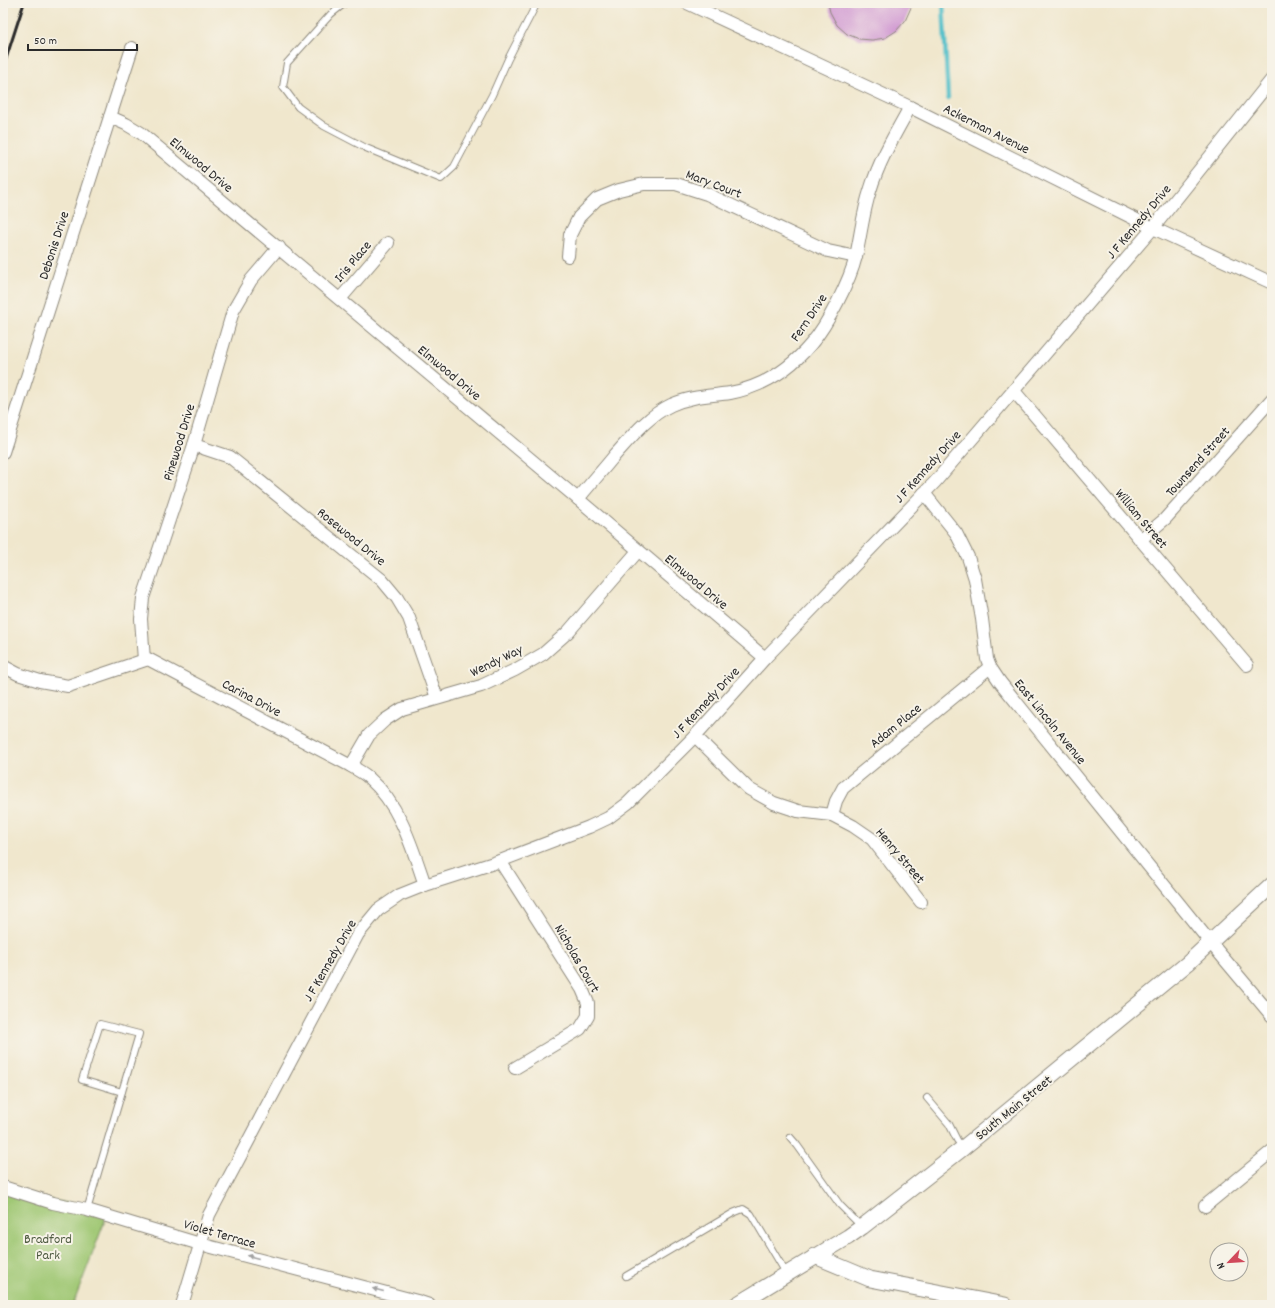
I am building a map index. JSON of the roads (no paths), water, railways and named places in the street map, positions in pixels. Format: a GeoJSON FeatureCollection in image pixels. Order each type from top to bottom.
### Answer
{"type":"FeatureCollection","features":[{"type":"Feature","properties":{"kind":"street","name":"Ackerman Avenue"},"geometry":{"type":"LineString","coordinates":[[687,3],[910,107],[1153,228],[1272,283]]}},
{"type":"Feature","properties":{"kind":"street","name":"Debonis Drive"},"geometry":{"type":"LineString","coordinates":[[3,452],[132,48]]}},
{"type":"Feature","properties":{"kind":"street","name":"J F Kennedy Drive"},"geometry":{"type":"LineString","coordinates":[[182,1305],[209,1215],[358,934],[378,910],[400,895],[425,885],[500,861],[608,818],[628,803],[695,736],[765,658],[935,482],[1153,228],[1272,79]]}},
{"type":"Feature","properties":{"kind":"street","name":"Fern Drive"},"geometry":{"type":"LineString","coordinates":[[578,499],[635,432],[653,416],[672,404],[695,397],[730,393],[755,387],[775,376],[790,365],[811,344],[828,318],[845,287],[856,257],[863,217],[877,167],[910,107]]}},
{"type":"Feature","properties":{"kind":"street","name":"Elmwood Drive"},"geometry":{"type":"LineString","coordinates":[[110,117],[141,133],[279,247],[765,658]]}},
{"type":"Feature","properties":{"kind":"street","name":"Mary Court"},"geometry":{"type":"LineString","coordinates":[[568,256],[570,235],[579,217],[597,199],[618,190],[644,184],[676,184],[707,194],[828,251],[856,257]]}},
{"type":"Feature","properties":{"kind":"street","name":"Iris Place"},"geometry":{"type":"LineString","coordinates":[[340,299],[388,243]]}},
{"type":"Feature","properties":{"kind":"street","name":"Pinewood Drive"},"geometry":{"type":"LineString","coordinates":[[144,660],[141,618],[143,598],[194,445],[232,311],[251,280],[279,247]]}},
{"type":"Feature","properties":{"kind":"street","name":"William Street"},"geometry":{"type":"LineString","coordinates":[[1014,391],[1246,665]]}},
{"type":"Feature","properties":{"kind":"street","name":"Townsend Street"},"geometry":{"type":"LineString","coordinates":[[1140,540],[1165,519],[1272,399]]}},
{"type":"Feature","properties":{"kind":"street","name":"Rosewood Drive"},"geometry":{"type":"LineString","coordinates":[[194,445],[230,457],[382,580],[397,598],[409,618],[437,698]]}},
{"type":"Feature","properties":{"kind":"street","name":"East Lincoln Avenue"},"geometry":{"type":"LineString","coordinates":[[924,493],[956,533],[968,557],[975,579],[987,659],[990,667],[1000,682],[1210,942],[1272,1016]]}},
{"type":"Feature","properties":{"kind":"street","name":"Wendy Way"},"geometry":{"type":"LineString","coordinates":[[351,766],[369,735],[385,720],[402,709],[481,686],[515,670],[543,654],[568,632],[638,551]]}},
{"type":"Feature","properties":{"kind":"street","name":"Carina Drive"},"geometry":{"type":"LineString","coordinates":[[144,660],[148,659],[351,766],[368,777],[381,790],[393,807],[406,832],[425,885]]}},
{"type":"Feature","properties":{"kind":"street"},"geometry":{"type":"LineString","coordinates":[[3,666],[18,674],[40,681],[68,686],[144,660]]}},
{"type":"Feature","properties":{"kind":"street","name":"Adam Place"},"geometry":{"type":"LineString","coordinates":[[832,815],[836,802],[843,788],[990,667]]}},
{"type":"Feature","properties":{"kind":"street","name":"Henry Street"},"geometry":{"type":"LineString","coordinates":[[695,736],[749,789],[774,803],[798,811],[832,815],[853,826],[872,839],[921,902]]}},
{"type":"Feature","properties":{"kind":"street","name":"Nicholas Court"},"geometry":{"type":"LineString","coordinates":[[500,861],[582,989],[588,1003],[588,1016],[580,1029],[516,1068]]}},
{"type":"Feature","properties":{"kind":"street","name":"South Main Street"},"geometry":{"type":"LineString","coordinates":[[736,1305],[848,1237],[963,1148],[1188,962],[1272,885]]}},
{"type":"Feature","properties":{"kind":"street"},"geometry":{"type":"LineString","coordinates":[[1205,1206],[1272,1151]]}},
{"type":"Feature","properties":{"kind":"street","name":"Violet Terrace"},"geometry":{"type":"LineString","coordinates":[[3,1188],[53,1203],[87,1210],[200,1244],[417,1300],[429,1305]]}},
{"type":"Feature","properties":{"kind":"street"},"geometry":{"type":"LineString","coordinates":[[815,1256],[870,1279],[970,1302],[1005,1305]]}},
{"type":"Feature","properties":{"kind":"lane"},"geometry":{"type":"LineString","coordinates":[[345,3],[331,14],[287,63],[283,87],[298,107],[324,126],[366,148],[440,179],[454,167],[492,95],[508,59],[537,3]]}},
{"type":"Feature","properties":{"kind":"lane"},"geometry":{"type":"LineString","coordinates":[[87,1210],[122,1092],[139,1034],[100,1024],[82,1080],[122,1092]]}},
{"type":"Feature","properties":{"kind":"lane"},"geometry":{"type":"LineString","coordinates":[[927,1098],[949,1124],[963,1148]]}},
{"type":"Feature","properties":{"kind":"lane"},"geometry":{"type":"LineString","coordinates":[[790,1137],[802,1150],[840,1205],[862,1227]]}},
{"type":"Feature","properties":{"kind":"lane"},"geometry":{"type":"LineString","coordinates":[[626,1276],[733,1213],[743,1209],[751,1214],[786,1274]]}},
{"type":"Feature","properties":{"kind":"waterway"},"geometry":{"type":"LineString","coordinates":[[943,3],[948,98]]}},
{"type":"Feature","properties":{"kind":"railway"},"geometry":{"type":"LineString","coordinates":[[3,68],[24,3]]}},
{"type":"Feature","properties":{"kind":"park label","name":"Bradford Park"},"geometry":{"type":"Point","coordinates":[48,1246]}}]}
